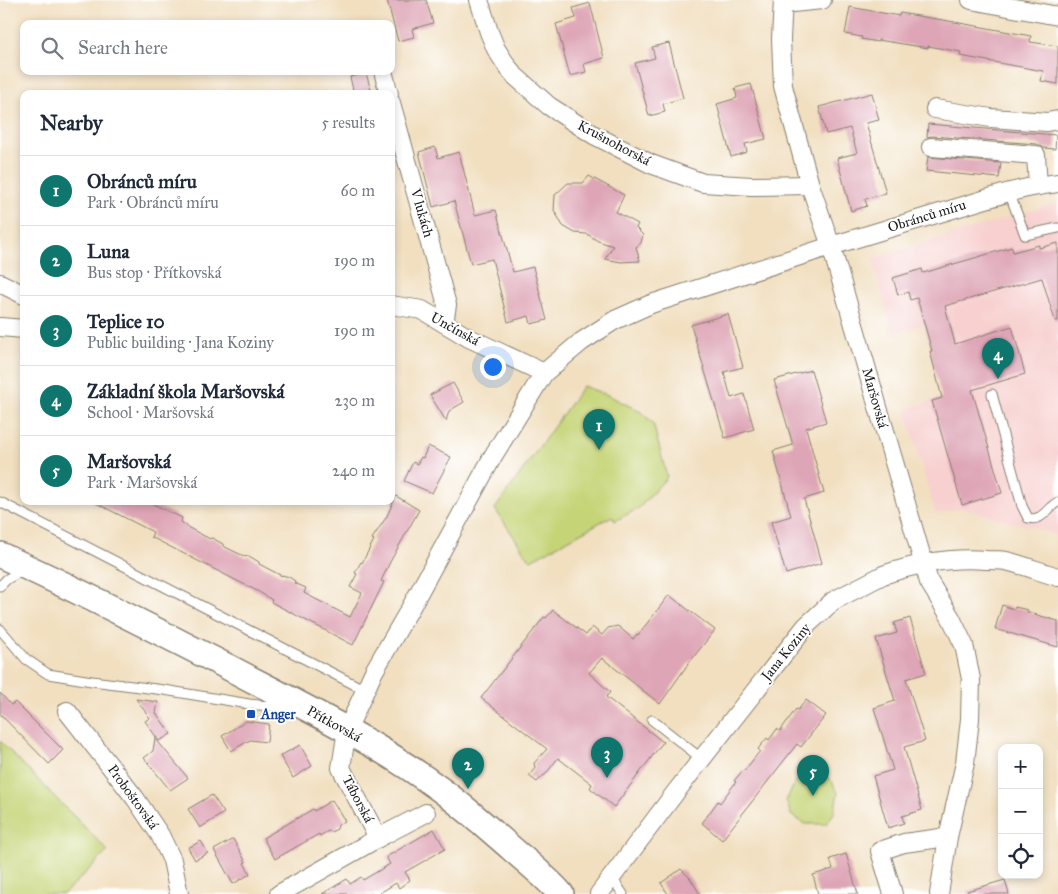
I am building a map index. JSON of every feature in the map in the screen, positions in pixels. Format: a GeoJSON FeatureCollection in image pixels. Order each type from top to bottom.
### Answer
{"type":"FeatureCollection","features":[{"type":"Feature","properties":{"kind":"street","name":"Krušnohorská"},"geometry":{"type":"LineString","coordinates":[[479,0],[496,49],[515,76],[554,109],[594,135],[651,164],[703,183],[759,186],[810,185]]}},
{"type":"Feature","properties":{"kind":"street"},"geometry":{"type":"LineString","coordinates":[[822,0],[783,2],[780,39],[783,86],[810,185],[831,246]]}},
{"type":"Feature","properties":{"kind":"street"},"geometry":{"type":"LineString","coordinates":[[971,0],[1058,16]]}},
{"type":"Feature","properties":{"kind":"street"},"geometry":{"type":"LineString","coordinates":[[384,75],[388,90]]}},
{"type":"Feature","properties":{"kind":"street"},"geometry":{"type":"LineString","coordinates":[[935,109],[991,118],[1047,122],[1058,120]]}},
{"type":"Feature","properties":{"kind":"street","name":"V lukách"},"geometry":{"type":"LineString","coordinates":[[395,117],[447,305],[444,323]]}},
{"type":"Feature","properties":{"kind":"street"},"geometry":{"type":"LineString","coordinates":[[931,147],[1036,155],[1038,186]]}},
{"type":"Feature","properties":{"kind":"street","name":"Obránců míru"},"geometry":{"type":"LineString","coordinates":[[347,730],[374,671],[493,456],[544,373],[581,342],[615,320],[651,304],[831,246],[1009,192],[1058,183]]}},
{"type":"Feature","properties":{"kind":"street","name":"Maršovská"},"geometry":{"type":"LineString","coordinates":[[831,246],[929,582],[951,618],[964,645],[971,679],[970,719],[965,763],[935,892]]}},
{"type":"Feature","properties":{"kind":"street"},"geometry":{"type":"LineString","coordinates":[[0,282],[20,293]]}},
{"type":"Feature","properties":{"kind":"street","name":"Unčínská"},"geometry":{"type":"LineString","coordinates":[[395,306],[422,310],[469,338],[544,373]]}},
{"type":"Feature","properties":{"kind":"street"},"geometry":{"type":"LineString","coordinates":[[0,327],[20,329]]}},
{"type":"Feature","properties":{"kind":"street","name":"Přítkovská"},"geometry":{"type":"LineString","coordinates":[[0,555],[150,627],[347,730],[440,789],[479,819],[561,894]]}},
{"type":"Feature","properties":{"kind":"street","name":"Jana Koziny"},"geometry":{"type":"LineString","coordinates":[[599,894],[806,626],[833,601],[883,575],[924,564],[954,560],[1004,561],[1058,577]]}},
{"type":"Feature","properties":{"kind":"street","name":"Proboštovská"},"geometry":{"type":"LineString","coordinates":[[67,711],[135,798],[160,835],[172,860],[179,894]]}},
{"type":"Feature","properties":{"kind":"street","name":"Táborská"},"geometry":{"type":"LineString","coordinates":[[347,730],[342,768],[378,838]]}},
{"type":"Feature","properties":{"kind":"street","name":"Táborská"},"geometry":{"type":"LineString","coordinates":[[279,894],[426,813]]}},
{"type":"Feature","properties":{"kind":"street"},"geometry":{"type":"LineString","coordinates":[[893,894],[880,851],[904,843],[948,837]]}},
{"type":"Feature","properties":{"kind":"lane"},"geometry":{"type":"LineString","coordinates":[[1009,192],[1025,235],[1058,228]]}},
{"type":"Feature","properties":{"kind":"lane"},"geometry":{"type":"LineString","coordinates":[[992,394],[1022,506],[1028,518],[1034,519],[1043,516],[1058,502]]}},
{"type":"Feature","properties":{"kind":"lane"},"geometry":{"type":"LineString","coordinates":[[0,502],[365,690]]}},
{"type":"Feature","properties":{"kind":"lane"},"geometry":{"type":"LineString","coordinates":[[0,586],[28,568]]}},
{"type":"Feature","properties":{"kind":"lane"},"geometry":{"type":"LineString","coordinates":[[0,628],[26,659],[48,674],[92,682],[312,711]]}},
{"type":"Feature","properties":{"kind":"lane"},"geometry":{"type":"LineString","coordinates":[[652,720],[702,759]]}},
{"type":"Feature","properties":{"kind":"lane"},"geometry":{"type":"LineString","coordinates":[[612,878],[623,894]]}},
{"type":"Feature","properties":{"kind":"shaded area"},"geometry":{"type":"Polygon","coordinates":[[[1058,203],[1058,535],[962,508],[936,514],[905,409],[942,398],[930,351],[932,350],[925,325],[893,334],[872,259],[1058,203]]]}},
{"type":"Feature","properties":{"kind":"green space"},"geometry":{"type":"Polygon","coordinates":[[[583,386],[610,396],[641,412],[653,423],[667,477],[639,508],[615,521],[612,516],[531,560],[495,509],[583,386]]]}},
{"type":"Feature","properties":{"kind":"green space"},"geometry":{"type":"Polygon","coordinates":[[[0,741],[108,851],[64,894],[0,894],[0,741]]]}},
{"type":"Feature","properties":{"kind":"green space"},"geometry":{"type":"Polygon","coordinates":[[[819,771],[832,781],[838,793],[834,813],[826,824],[805,824],[791,815],[786,800],[796,781],[819,771]]]}},
{"type":"Feature","properties":{"kind":"building"},"geometry":{"type":"Polygon","coordinates":[[[387,0],[426,0],[433,23],[412,29],[414,37],[398,41],[395,20],[392,20],[387,0]]]}},
{"type":"Feature","properties":{"kind":"building"},"geometry":{"type":"Polygon","coordinates":[[[590,3],[604,58],[584,64],[586,72],[570,76],[556,24],[576,18],[573,8],[590,3]]]}},
{"type":"Feature","properties":{"kind":"building"},"geometry":{"type":"Polygon","coordinates":[[[850,7],[899,16],[900,13],[1031,36],[1030,42],[1058,46],[1058,84],[1041,81],[1043,71],[960,56],[961,52],[928,46],[928,48],[878,40],[878,42],[845,34],[850,7]]]}},
{"type":"Feature","properties":{"kind":"building"},"geometry":{"type":"Polygon","coordinates":[[[669,43],[683,98],[663,104],[665,112],[649,116],[635,63],[655,58],[652,47],[669,43]]]}},
{"type":"Feature","properties":{"kind":"building"},"geometry":{"type":"Polygon","coordinates":[[[367,75],[371,90],[353,90],[350,77],[367,75]]]}},
{"type":"Feature","properties":{"kind":"building"},"geometry":{"type":"Polygon","coordinates":[[[751,84],[766,139],[745,144],[747,152],[731,157],[717,104],[737,98],[735,88],[751,84]]]}},
{"type":"Feature","properties":{"kind":"building"},"geometry":{"type":"Polygon","coordinates":[[[872,93],[879,120],[866,123],[886,193],[865,199],[867,206],[851,211],[837,158],[857,153],[850,128],[826,134],[819,107],[872,93]]]}},
{"type":"Feature","properties":{"kind":"building"},"geometry":{"type":"Polygon","coordinates":[[[928,124],[1056,135],[1055,149],[1044,148],[1037,144],[927,137],[928,124]]]}},
{"type":"Feature","properties":{"kind":"building"},"geometry":{"type":"Polygon","coordinates":[[[435,147],[438,158],[459,152],[475,215],[496,210],[513,272],[533,267],[547,320],[531,324],[529,316],[508,322],[492,259],[471,264],[454,201],[433,207],[419,152],[435,147]]]}},
{"type":"Feature","properties":{"kind":"building"},"geometry":{"type":"Polygon","coordinates":[[[928,157],[1001,163],[999,178],[926,171],[928,157]]]}},
{"type":"Feature","properties":{"kind":"building"},"geometry":{"type":"Polygon","coordinates":[[[589,176],[624,195],[616,212],[638,224],[636,228],[643,235],[641,243],[636,247],[640,261],[621,262],[605,259],[613,246],[598,241],[587,234],[575,233],[563,226],[554,210],[555,195],[568,183],[583,183],[589,176]]]}},
{"type":"Feature","properties":{"kind":"building"},"geometry":{"type":"Polygon","coordinates":[[[1058,243],[1058,321],[1055,321],[1042,278],[945,306],[955,344],[1012,326],[1025,374],[972,390],[1002,493],[962,505],[932,401],[942,398],[930,351],[932,351],[917,298],[910,300],[908,292],[898,295],[893,278],[922,269],[923,273],[1012,247],[1013,252],[1039,245],[1039,248],[1058,243]]]}},
{"type":"Feature","properties":{"kind":"building"},"geometry":{"type":"Polygon","coordinates":[[[728,314],[743,367],[724,372],[731,398],[744,394],[754,429],[725,438],[691,325],[728,314]]]}},
{"type":"Feature","properties":{"kind":"building"},"geometry":{"type":"Polygon","coordinates":[[[811,370],[826,422],[806,428],[824,493],[804,499],[822,563],[786,574],[771,522],[791,516],[773,451],[793,445],[774,380],[811,370]]]}},
{"type":"Feature","properties":{"kind":"building"},"geometry":{"type":"Polygon","coordinates":[[[453,383],[464,402],[449,411],[446,421],[430,395],[453,383]]]}},
{"type":"Feature","properties":{"kind":"building"},"geometry":{"type":"Polygon","coordinates":[[[428,446],[451,457],[432,493],[404,481],[413,462],[417,464],[421,457],[423,458],[428,446]]]}},
{"type":"Feature","properties":{"kind":"building"},"geometry":{"type":"Polygon","coordinates":[[[396,496],[419,510],[390,562],[381,581],[384,582],[353,645],[271,602],[272,600],[259,592],[151,537],[153,532],[100,505],[155,505],[182,518],[181,522],[187,527],[210,539],[212,538],[223,544],[223,546],[246,557],[249,556],[259,562],[259,564],[282,576],[289,577],[295,581],[294,583],[306,588],[304,593],[350,617],[362,593],[350,587],[357,574],[355,573],[392,505],[395,505],[396,496]]]}},
{"type":"Feature","properties":{"kind":"building"},"geometry":{"type":"Polygon","coordinates":[[[669,595],[715,630],[660,704],[602,658],[589,673],[610,692],[606,697],[663,742],[614,807],[590,788],[592,784],[558,758],[537,782],[529,776],[535,768],[534,763],[547,749],[481,698],[544,617],[546,618],[553,610],[586,635],[592,627],[602,635],[608,628],[618,626],[633,639],[669,595]]]}},
{"type":"Feature","properties":{"kind":"building"},"geometry":{"type":"Polygon","coordinates":[[[1002,605],[1014,609],[1015,607],[1028,610],[1027,612],[1058,621],[1058,647],[995,629],[1002,605]]]}},
{"type":"Feature","properties":{"kind":"building"},"geometry":{"type":"Polygon","coordinates":[[[910,618],[926,673],[906,679],[925,741],[904,747],[922,810],[902,816],[904,823],[888,828],[873,776],[893,770],[874,708],[895,701],[876,639],[897,633],[894,623],[910,618]]]}},
{"type":"Feature","properties":{"kind":"building"},"geometry":{"type":"Polygon","coordinates":[[[0,693],[11,705],[15,702],[63,750],[49,764],[0,714],[0,693]]]}},
{"type":"Feature","properties":{"kind":"building"},"geometry":{"type":"Polygon","coordinates":[[[136,699],[158,702],[156,713],[171,734],[159,741],[145,721],[150,718],[136,699]]]}},
{"type":"Feature","properties":{"kind":"building"},"geometry":{"type":"Polygon","coordinates":[[[806,700],[826,715],[801,747],[797,744],[722,840],[702,823],[760,751],[758,749],[767,738],[769,740],[777,729],[780,731],[796,709],[798,710],[806,700]]]}},
{"type":"Feature","properties":{"kind":"building"},"geometry":{"type":"Polygon","coordinates":[[[246,721],[269,724],[267,742],[250,740],[231,751],[222,736],[246,721]]]}},
{"type":"Feature","properties":{"kind":"building"},"geometry":{"type":"Polygon","coordinates":[[[155,738],[188,778],[170,790],[144,758],[153,751],[155,738]]]}},
{"type":"Feature","properties":{"kind":"building"},"geometry":{"type":"Polygon","coordinates":[[[300,745],[312,766],[293,778],[280,756],[300,745]]]}},
{"type":"Feature","properties":{"kind":"building"},"geometry":{"type":"Polygon","coordinates":[[[212,795],[224,813],[200,828],[188,809],[212,795]]]}},
{"type":"Feature","properties":{"kind":"building"},"geometry":{"type":"Polygon","coordinates":[[[332,800],[345,821],[338,825],[337,829],[331,832],[328,831],[320,836],[319,834],[275,859],[263,838],[332,800]]]}},
{"type":"Feature","properties":{"kind":"building"},"geometry":{"type":"Polygon","coordinates":[[[434,829],[445,849],[405,872],[410,880],[399,888],[396,883],[378,894],[322,894],[347,879],[350,884],[361,877],[363,880],[390,864],[386,857],[434,829]]]}},
{"type":"Feature","properties":{"kind":"building"},"geometry":{"type":"Polygon","coordinates":[[[233,839],[246,862],[244,863],[250,874],[233,884],[214,850],[233,839]]]}},
{"type":"Feature","properties":{"kind":"building"},"geometry":{"type":"Polygon","coordinates":[[[201,841],[208,853],[195,860],[188,848],[201,841]]]}},
{"type":"Feature","properties":{"kind":"building"},"geometry":{"type":"Polygon","coordinates":[[[846,854],[858,894],[818,894],[813,875],[833,869],[830,859],[846,854]]]}},
{"type":"Feature","properties":{"kind":"building"},"geometry":{"type":"Polygon","coordinates":[[[681,869],[690,878],[700,894],[668,894],[661,883],[681,869]]]}},
{"type":"Feature","properties":{"kind":"building"},"geometry":{"type":"Polygon","coordinates":[[[1005,880],[1009,894],[968,894],[967,891],[1005,880]]]}},
{"type":"Feature","properties":{"kind":"place","name":"Základní škola Maršovská"},"geometry":{"type":"Point","coordinates":[998,379]}},
{"type":"Feature","properties":{"kind":"place","name":"Obránců míru"},"geometry":{"type":"Point","coordinates":[599,450]}},
{"type":"Feature","properties":{"kind":"place","name":"Anger"},"geometry":{"type":"Point","coordinates":[251,714]}},
{"type":"Feature","properties":{"kind":"place","name":"Teplice 10"},"geometry":{"type":"Point","coordinates":[607,778]}},
{"type":"Feature","properties":{"kind":"place","name":"Luna"},"geometry":{"type":"Point","coordinates":[468,789]}},
{"type":"Feature","properties":{"kind":"place","name":"Maršovská"},"geometry":{"type":"Point","coordinates":[813,796]}}]}
